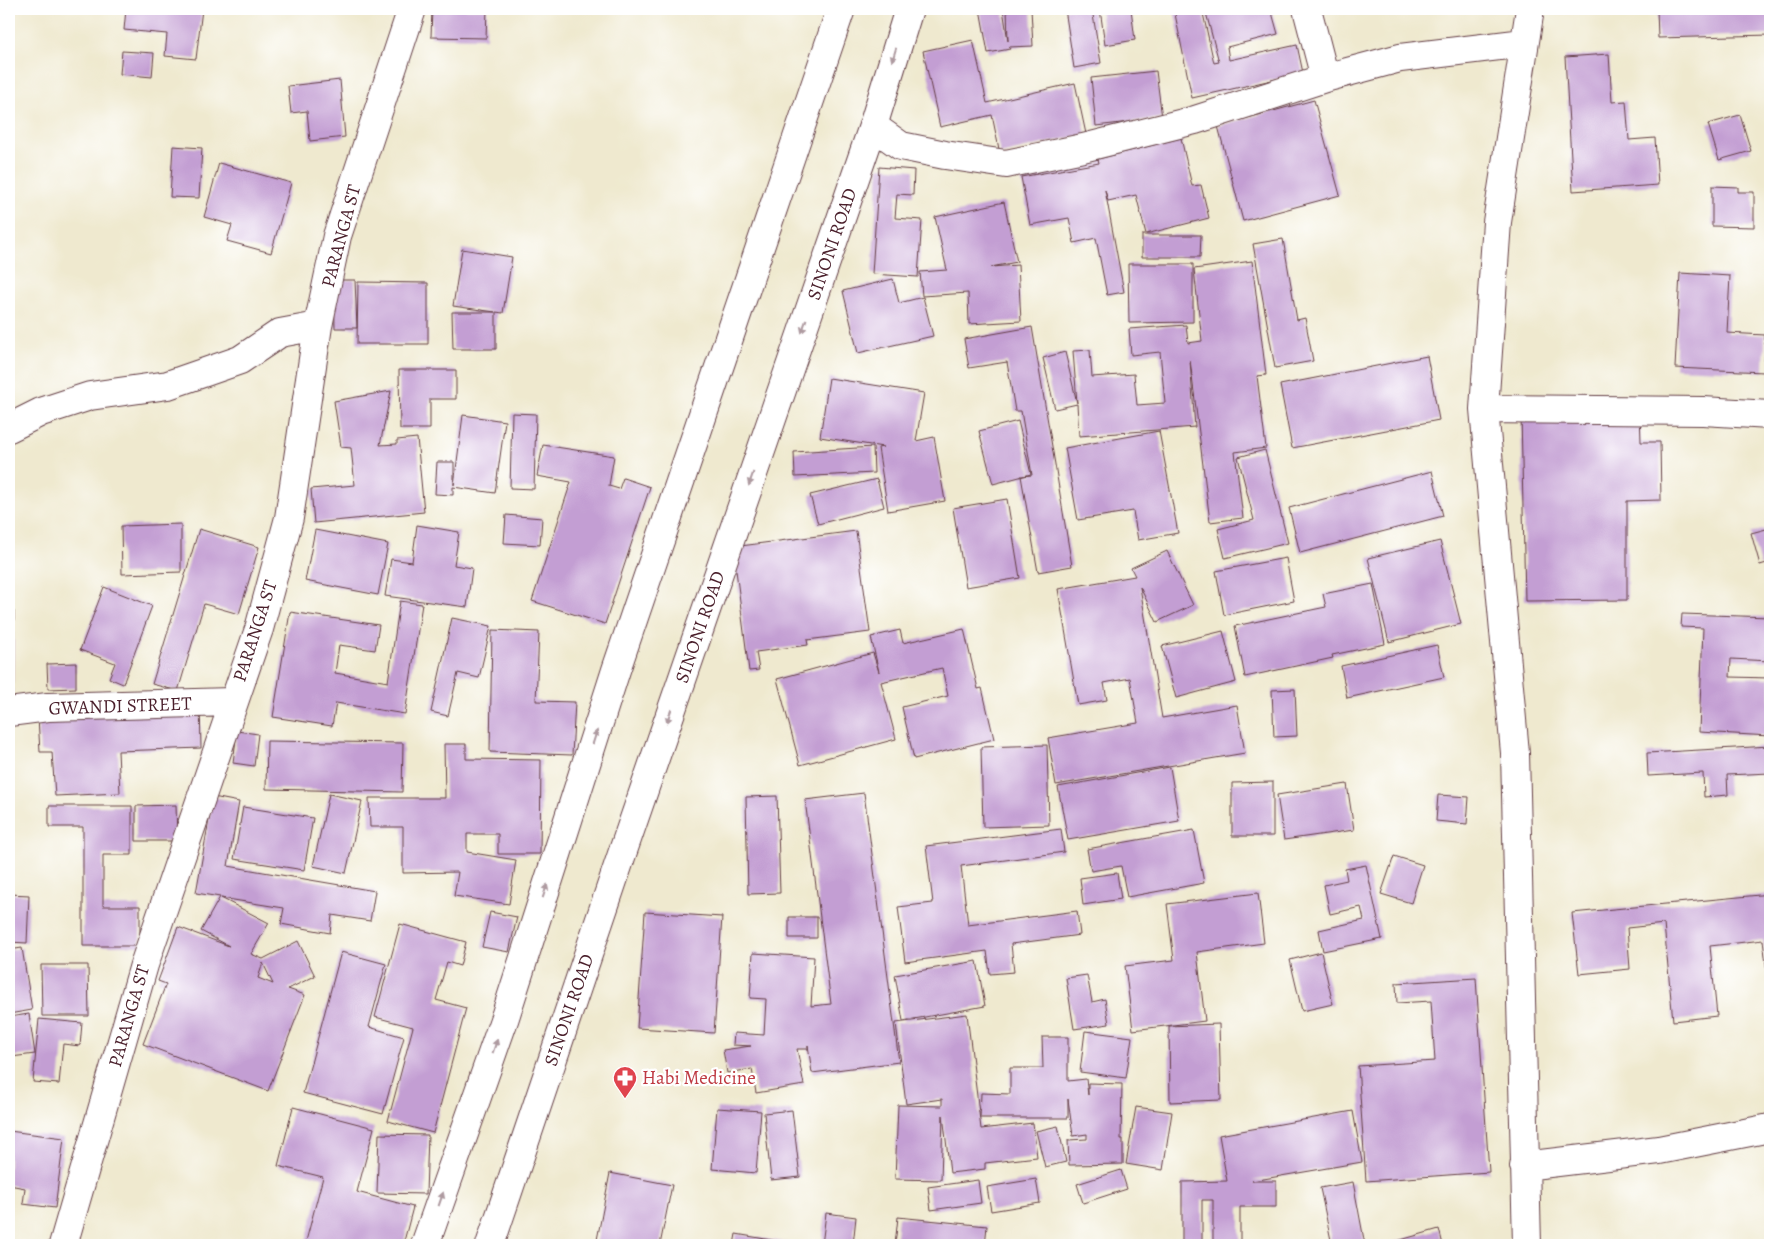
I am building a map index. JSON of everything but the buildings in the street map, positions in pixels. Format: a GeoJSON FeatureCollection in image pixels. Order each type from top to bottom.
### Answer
{"type":"FeatureCollection","features":[{"type":"Feature","properties":{"kind":"street","name":"PARANGA ST"},"geometry":{"type":"LineString","coordinates":[[64,1245],[144,965],[232,702],[259,629],[289,518],[318,326],[337,236],[412,9]]}},
{"type":"Feature","properties":{"kind":"street"},"geometry":{"type":"LineString","coordinates":[[425,1245],[505,1018],[616,670],[841,9]]}},
{"type":"Feature","properties":{"kind":"street","name":"SINONI ROAD"},"geometry":{"type":"LineString","coordinates":[[490,1245],[623,851],[873,126],[909,9]]}},
{"type":"Feature","properties":{"kind":"street"},"geometry":{"type":"LineString","coordinates":[[1307,9],[1324,78]]}},
{"type":"Feature","properties":{"kind":"street"},"geometry":{"type":"LineString","coordinates":[[1527,1245],[1520,894],[1515,753],[1484,409],[1496,222],[1530,9]]}},
{"type":"Feature","properties":{"kind":"street"},"geometry":{"type":"LineString","coordinates":[[873,126],[901,146],[1006,164],[1083,148],[1195,120],[1324,78],[1400,58],[1524,43]]}},
{"type":"Feature","properties":{"kind":"street"},"geometry":{"type":"LineString","coordinates":[[9,428],[41,412],[90,396],[168,385],[240,360],[280,333],[318,326]]}},
{"type":"Feature","properties":{"kind":"street"},"geometry":{"type":"LineString","coordinates":[[1484,409],[1703,411],[1770,415]]}},
{"type":"Feature","properties":{"kind":"street","name":"GWANDI STREET"},"geometry":{"type":"LineString","coordinates":[[9,712],[48,707],[232,702]]}},
{"type":"Feature","properties":{"kind":"street"},"geometry":{"type":"LineString","coordinates":[[1524,1166],[1660,1150],[1770,1128]]}},
{"type":"Feature","properties":{"kind":"place","name":"Habi Medicine"},"geometry":{"type":"Point","coordinates":[625,1099]}}]}
